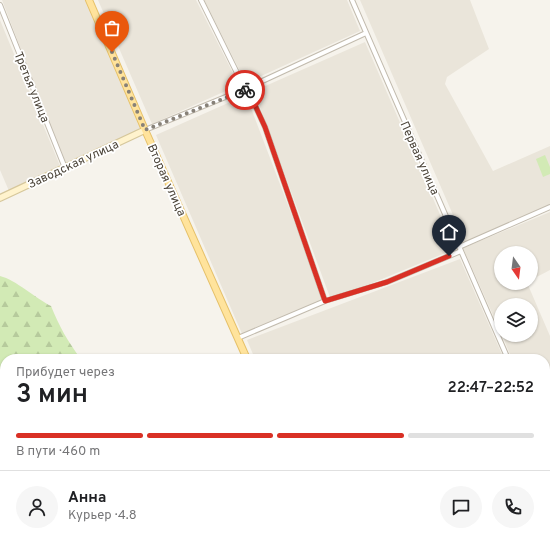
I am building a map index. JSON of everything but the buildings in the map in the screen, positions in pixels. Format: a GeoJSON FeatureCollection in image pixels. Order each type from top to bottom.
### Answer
{"type":"FeatureCollection","features":[{"type":"Feature","properties":{"kind":"main road","name":"Вторая улица"},"geometry":{"type":"LineString","coordinates":[[90,0],[145,130],[245,354]]}},
{"type":"Feature","properties":{"kind":"street"},"geometry":{"type":"LineString","coordinates":[[201,0],[265,127],[325,301]]}},
{"type":"Feature","properties":{"kind":"street","name":"Первая улица"},"geometry":{"type":"LineString","coordinates":[[352,0],[506,354]]}},
{"type":"Feature","properties":{"kind":"street","name":"Третья улица"},"geometry":{"type":"LineString","coordinates":[[0,5],[65,168]]}},
{"type":"Feature","properties":{"kind":"street"},"geometry":{"type":"LineString","coordinates":[[145,130],[245,89],[366,33]]}},
{"type":"Feature","properties":{"kind":"street","name":"Заводская улица"},"geometry":{"type":"LineString","coordinates":[[0,198],[145,130]]}},
{"type":"Feature","properties":{"kind":"street"},"geometry":{"type":"LineString","coordinates":[[459,247],[550,208]]}},
{"type":"Feature","properties":{"kind":"street"},"geometry":{"type":"LineString","coordinates":[[238,338],[325,301],[387,282],[461,251]]}},
{"type":"Feature","properties":{"kind":"shaded area"},"geometry":{"type":"Polygon","coordinates":[[[2,0],[86,0],[141,129],[65,164],[2,0]]]}},
{"type":"Feature","properties":{"kind":"shaded area"},"geometry":{"type":"Polygon","coordinates":[[[98,0],[196,0],[239,85],[152,124],[98,0]]]}},
{"type":"Feature","properties":{"kind":"shaded area"},"geometry":{"type":"Polygon","coordinates":[[[204,0],[347,0],[360,31],[246,83],[204,0]]]}},
{"type":"Feature","properties":{"kind":"shaded area"},"geometry":{"type":"Polygon","coordinates":[[[360,0],[470,0],[489,49],[447,77],[445,84],[493,171],[550,146],[550,205],[466,245],[360,0]]]}},
{"type":"Feature","properties":{"kind":"shaded area"},"geometry":{"type":"Polygon","coordinates":[[[0,20],[60,166],[9,191],[0,170],[0,20]]]}},
{"type":"Feature","properties":{"kind":"shaded area"},"geometry":{"type":"Polygon","coordinates":[[[365,42],[455,249],[331,300],[254,91],[365,42]]]}},
{"type":"Feature","properties":{"kind":"shaded area"},"geometry":{"type":"Polygon","coordinates":[[[246,95],[325,302],[243,336],[156,135],[246,95]]]}},
{"type":"Feature","properties":{"kind":"shaded area"},"geometry":{"type":"Polygon","coordinates":[[[550,212],[550,270],[538,276],[538,246],[494,246],[494,290],[530,290],[534,298],[494,298],[494,317],[463,248],[550,212]]]}},
{"type":"Feature","properties":{"kind":"shaded area"},"geometry":{"type":"Polygon","coordinates":[[[460,259],[494,336],[494,342],[497,342],[502,354],[253,354],[247,340],[460,259]]]}},
{"type":"Feature","properties":{"kind":"shaded area"},"geometry":{"type":"Polygon","coordinates":[[[538,308],[550,336],[550,354],[510,354],[505,342],[538,342],[538,308]]]}},
{"type":"Feature","properties":{"kind":"green space"},"geometry":{"type":"Polygon","coordinates":[[[545,155],[550,167],[550,174],[543,177],[536,159],[545,155]]]}},
{"type":"Feature","properties":{"kind":"green space"},"geometry":{"type":"Polygon","coordinates":[[[0,276],[19,285],[51,306],[64,334],[78,354],[0,354],[0,276]]]}},
{"type":"Feature","properties":{"kind":"way so far"},"geometry":{"type":"LineString","coordinates":[[112,52],[145,130],[245,90]]}},
{"type":"Feature","properties":{"kind":"route"},"geometry":{"type":"LineString","coordinates":[[245,90],[254,103],[265,127],[325,301],[387,282],[449,256]]}}]}
